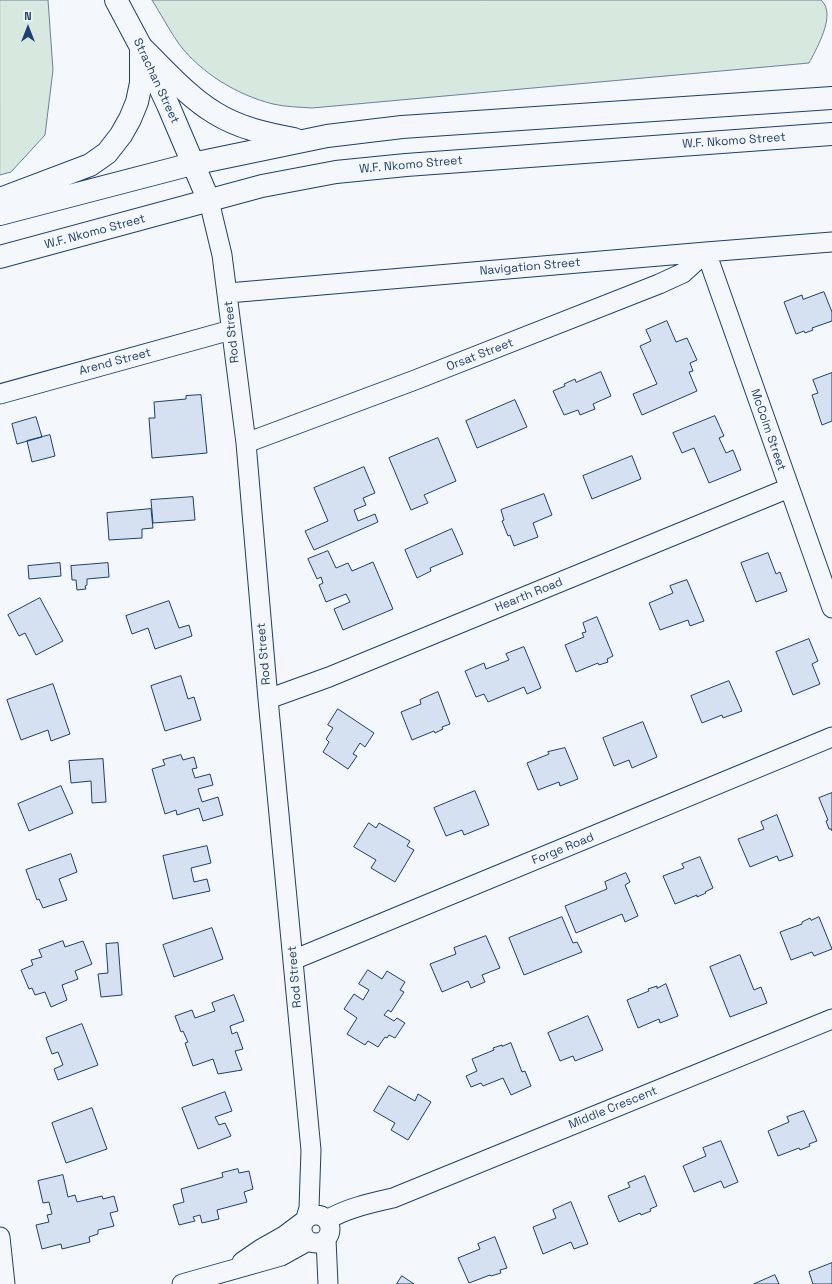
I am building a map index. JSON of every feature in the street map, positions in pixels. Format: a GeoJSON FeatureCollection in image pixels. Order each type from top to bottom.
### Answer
{"type":"FeatureCollection","features":[{"type":"Feature","properties":{"kind":"main road","name":"Strachan Street"},"geometry":{"type":"LineString","coordinates":[[116,0],[141,47],[168,105],[192,164]]}},
{"type":"Feature","properties":{"kind":"main road"},"geometry":{"type":"LineString","coordinates":[[141,47],[194,98],[215,113],[239,125],[270,135],[304,140]]}},
{"type":"Feature","properties":{"kind":"main road"},"geometry":{"type":"LineString","coordinates":[[0,199],[90,165],[107,153],[121,135],[137,102],[141,83],[141,47]]}},
{"type":"Feature","properties":{"kind":"main road"},"geometry":{"type":"LineString","coordinates":[[0,214],[192,164],[327,136],[402,128],[832,98]]}},
{"type":"Feature","properties":{"kind":"main road","name":"W.F. Nkomo Street"},"geometry":{"type":"LineString","coordinates":[[0,257],[262,186],[336,172],[406,165],[832,134]]}},
{"type":"Feature","properties":{"kind":"main road","name":"Rod Street"},"geometry":{"type":"LineString","coordinates":[[192,164],[209,201]]}},
{"type":"Feature","properties":{"kind":"street","name":"Rod Street"},"geometry":{"type":"LineString","coordinates":[[209,201],[218,236],[228,293],[231,330],[246,443],[268,699],[311,1150],[317,1167],[322,1191],[317,1229],[319,1284]]}},
{"type":"Feature","properties":{"kind":"street","name":"Navigation Street"},"geometry":{"type":"LineString","coordinates":[[228,293],[832,242]]}},
{"type":"Feature","properties":{"kind":"street","name":"Orsat Street"},"geometry":{"type":"LineString","coordinates":[[246,443],[415,380],[659,284],[683,273],[706,252]]}},
{"type":"Feature","properties":{"kind":"street","name":"McColm Street"},"geometry":{"type":"LineString","coordinates":[[706,252],[832,608]]}},
{"type":"Feature","properties":{"kind":"street","name":"Arend Street"},"geometry":{"type":"LineString","coordinates":[[0,394],[231,330]]}},
{"type":"Feature","properties":{"kind":"street","name":"Hearth Road"},"geometry":{"type":"LineString","coordinates":[[268,699],[329,677],[789,488]]}},
{"type":"Feature","properties":{"kind":"street","name":"Forge Road"},"geometry":{"type":"LineString","coordinates":[[293,960],[832,737]]}},
{"type":"Feature","properties":{"kind":"street","name":"Middle Crescent"},"geometry":{"type":"LineString","coordinates":[[182,1284],[229,1270],[284,1236],[317,1229],[374,1210],[393,1198],[832,1019]]}},
{"type":"Feature","properties":{"kind":"street","name":"Rod Street"},"geometry":{"type":"LineString","coordinates":[[317,1229],[328,1284]]}},
{"type":"Feature","properties":{"kind":"street"},"geometry":{"type":"LineString","coordinates":[[0,1238],[5,1284]]}},
{"type":"Feature","properties":{"kind":"shaded area"},"geometry":{"type":"Polygon","coordinates":[[[0,0],[48,0],[53,70],[45,135],[11,172],[0,175],[0,0]]]}},
{"type":"Feature","properties":{"kind":"shaded area"},"geometry":{"type":"Polygon","coordinates":[[[152,0],[821,0],[826,6],[827,14],[825,29],[809,63],[312,108],[273,104],[246,95],[221,82],[188,55],[175,39],[152,0]]]}},
{"type":"Feature","properties":{"kind":"building"},"geometry":{"type":"Polygon","coordinates":[[[824,292],[832,312],[832,321],[812,328],[813,330],[805,333],[804,331],[796,334],[784,302],[802,295],[803,299],[824,292]]]}},
{"type":"Feature","properties":{"kind":"building"},"geometry":{"type":"Polygon","coordinates":[[[667,321],[676,342],[687,338],[697,360],[690,363],[693,371],[689,372],[697,391],[642,415],[633,394],[657,384],[640,346],[651,341],[646,330],[667,321]]]}},
{"type":"Feature","properties":{"kind":"building"},"geometry":{"type":"Polygon","coordinates":[[[601,372],[611,396],[593,404],[595,409],[580,415],[578,410],[564,415],[553,391],[565,386],[564,384],[575,379],[576,382],[601,372]]]}},
{"type":"Feature","properties":{"kind":"building"},"geometry":{"type":"Polygon","coordinates":[[[832,373],[832,421],[822,425],[812,395],[818,393],[813,380],[832,373]]]}},
{"type":"Feature","properties":{"kind":"building"},"geometry":{"type":"Polygon","coordinates":[[[201,395],[207,453],[152,458],[149,418],[155,418],[154,402],[186,399],[186,396],[201,395]]]}},
{"type":"Feature","properties":{"kind":"building"},"geometry":{"type":"Polygon","coordinates":[[[515,400],[527,427],[477,448],[466,421],[515,400]]]}},
{"type":"Feature","properties":{"kind":"building"},"geometry":{"type":"Polygon","coordinates":[[[715,416],[724,436],[719,438],[726,453],[733,450],[741,470],[709,483],[694,448],[682,453],[673,433],[715,416]]]}},
{"type":"Feature","properties":{"kind":"building"},"geometry":{"type":"Polygon","coordinates":[[[36,417],[42,437],[17,444],[12,424],[36,417]]]}},
{"type":"Feature","properties":{"kind":"building"},"geometry":{"type":"Polygon","coordinates":[[[50,435],[55,456],[32,462],[27,441],[50,435]]]}},
{"type":"Feature","properties":{"kind":"building"},"geometry":{"type":"Polygon","coordinates":[[[438,438],[456,481],[424,495],[428,503],[411,510],[389,458],[438,438]]]}},
{"type":"Feature","properties":{"kind":"building"},"geometry":{"type":"Polygon","coordinates":[[[632,456],[641,479],[592,499],[583,476],[632,456]]]}},
{"type":"Feature","properties":{"kind":"building"},"geometry":{"type":"Polygon","coordinates":[[[364,467],[375,493],[363,498],[366,505],[354,510],[358,521],[375,514],[378,522],[314,550],[305,531],[328,521],[314,488],[364,467]]]}},
{"type":"Feature","properties":{"kind":"building"},"geometry":{"type":"Polygon","coordinates":[[[544,494],[552,515],[533,523],[538,537],[514,546],[502,521],[504,520],[501,510],[544,494]]]}},
{"type":"Feature","properties":{"kind":"building"},"geometry":{"type":"Polygon","coordinates":[[[193,497],[195,520],[153,523],[151,500],[193,497]]]}},
{"type":"Feature","properties":{"kind":"building"},"geometry":{"type":"Polygon","coordinates":[[[151,509],[153,528],[142,529],[142,538],[109,540],[107,513],[151,509]]]}},
{"type":"Feature","properties":{"kind":"building"},"geometry":{"type":"Polygon","coordinates":[[[452,529],[463,554],[430,568],[431,571],[417,578],[405,550],[452,529]]]}},
{"type":"Feature","properties":{"kind":"building"},"geometry":{"type":"Polygon","coordinates":[[[328,551],[336,568],[348,563],[352,571],[373,562],[393,609],[343,630],[334,609],[350,602],[346,594],[326,602],[319,585],[323,583],[321,577],[317,579],[308,559],[328,551]]]}},
{"type":"Feature","properties":{"kind":"building"},"geometry":{"type":"Polygon","coordinates":[[[768,553],[776,574],[780,572],[787,591],[756,602],[741,563],[768,553]]]}},
{"type":"Feature","properties":{"kind":"building"},"geometry":{"type":"Polygon","coordinates":[[[60,563],[61,576],[29,579],[28,566],[60,563]]]}},
{"type":"Feature","properties":{"kind":"building"},"geometry":{"type":"Polygon","coordinates":[[[108,563],[109,577],[87,579],[87,585],[85,586],[86,589],[77,590],[76,580],[72,580],[71,566],[108,563]]]}},
{"type":"Feature","properties":{"kind":"building"},"geometry":{"type":"Polygon","coordinates":[[[687,580],[704,621],[690,626],[688,620],[660,630],[649,603],[673,593],[670,586],[687,580]]]}},
{"type":"Feature","properties":{"kind":"building"},"geometry":{"type":"Polygon","coordinates":[[[40,598],[63,641],[36,655],[25,633],[19,636],[8,615],[40,598]]]}},
{"type":"Feature","properties":{"kind":"building"},"geometry":{"type":"Polygon","coordinates":[[[169,601],[179,628],[189,625],[192,636],[155,649],[148,628],[132,634],[126,616],[169,601]]]}},
{"type":"Feature","properties":{"kind":"building"},"geometry":{"type":"Polygon","coordinates":[[[597,617],[613,656],[607,659],[608,662],[599,665],[598,663],[576,672],[565,645],[584,637],[582,633],[586,632],[583,623],[597,617]]]}},
{"type":"Feature","properties":{"kind":"building"},"geometry":{"type":"Polygon","coordinates":[[[809,639],[818,661],[812,664],[820,684],[793,695],[776,652],[809,639]]]}},
{"type":"Feature","properties":{"kind":"building"},"geometry":{"type":"Polygon","coordinates":[[[524,647],[541,688],[527,694],[524,687],[488,702],[484,694],[476,697],[465,671],[484,663],[486,669],[509,660],[506,654],[524,647]]]}},
{"type":"Feature","properties":{"kind":"building"},"geometry":{"type":"Polygon","coordinates":[[[181,676],[188,699],[194,697],[201,720],[165,731],[151,686],[181,676]]]}},
{"type":"Feature","properties":{"kind":"building"},"geometry":{"type":"Polygon","coordinates":[[[729,681],[742,711],[723,718],[722,715],[702,723],[691,696],[729,681]]]}},
{"type":"Feature","properties":{"kind":"building"},"geometry":{"type":"Polygon","coordinates":[[[53,684],[70,734],[51,741],[48,730],[21,740],[7,700],[53,684]]]}},
{"type":"Feature","properties":{"kind":"building"},"geometry":{"type":"Polygon","coordinates":[[[438,692],[450,724],[442,727],[443,729],[435,733],[434,731],[412,740],[401,712],[421,704],[420,700],[438,692]]]}},
{"type":"Feature","properties":{"kind":"building"},"geometry":{"type":"Polygon","coordinates":[[[338,709],[374,733],[365,747],[360,743],[353,754],[357,756],[348,769],[323,752],[329,742],[326,739],[333,728],[328,725],[338,709]]]}},
{"type":"Feature","properties":{"kind":"building"},"geometry":{"type":"Polygon","coordinates":[[[643,722],[657,757],[632,768],[629,760],[614,766],[603,738],[643,722]]]}},
{"type":"Feature","properties":{"kind":"building"},"geometry":{"type":"Polygon","coordinates":[[[565,748],[578,779],[560,786],[559,782],[538,790],[527,763],[549,754],[548,752],[565,748]]]}},
{"type":"Feature","properties":{"kind":"building"},"geometry":{"type":"Polygon","coordinates":[[[181,755],[183,760],[194,757],[197,768],[192,769],[195,778],[210,774],[213,785],[198,789],[202,802],[218,797],[223,815],[203,821],[199,808],[177,815],[176,810],[165,814],[152,769],[165,765],[163,760],[181,755]]]}},
{"type":"Feature","properties":{"kind":"building"},"geometry":{"type":"Polygon","coordinates":[[[103,759],[106,802],[92,803],[91,781],[71,783],[69,761],[103,759]]]}},
{"type":"Feature","properties":{"kind":"building"},"geometry":{"type":"Polygon","coordinates":[[[61,786],[73,813],[29,831],[18,804],[61,786]]]}},
{"type":"Feature","properties":{"kind":"building"},"geometry":{"type":"Polygon","coordinates":[[[475,791],[489,825],[464,835],[462,830],[446,836],[434,808],[475,791]]]}},
{"type":"Feature","properties":{"kind":"building"},"geometry":{"type":"Polygon","coordinates":[[[832,793],[832,831],[829,829],[826,821],[828,820],[819,798],[832,793]]]}},
{"type":"Feature","properties":{"kind":"building"},"geometry":{"type":"Polygon","coordinates":[[[777,815],[793,856],[779,861],[777,856],[750,867],[738,839],[764,829],[761,822],[777,815]]]}},
{"type":"Feature","properties":{"kind":"building"},"geometry":{"type":"Polygon","coordinates":[[[369,823],[376,828],[379,823],[410,841],[407,846],[414,850],[395,882],[371,868],[376,860],[354,847],[369,823]]]}},
{"type":"Feature","properties":{"kind":"building"},"geometry":{"type":"Polygon","coordinates":[[[207,846],[211,863],[191,868],[194,882],[207,879],[210,891],[173,899],[163,856],[207,846]]]}},
{"type":"Feature","properties":{"kind":"building"},"geometry":{"type":"Polygon","coordinates":[[[71,854],[77,872],[59,879],[67,900],[43,908],[39,899],[37,900],[26,870],[71,854]]]}},
{"type":"Feature","properties":{"kind":"building"},"geometry":{"type":"Polygon","coordinates":[[[700,857],[713,888],[697,897],[697,895],[675,904],[663,876],[684,868],[682,864],[700,857]]]}},
{"type":"Feature","properties":{"kind":"building"},"geometry":{"type":"Polygon","coordinates":[[[626,873],[630,882],[625,885],[638,916],[625,922],[622,914],[576,933],[565,906],[607,889],[605,882],[626,873]]]}},
{"type":"Feature","properties":{"kind":"building"},"geometry":{"type":"Polygon","coordinates":[[[562,917],[573,943],[577,942],[582,952],[524,975],[509,938],[562,917]]]}},
{"type":"Feature","properties":{"kind":"building"},"geometry":{"type":"Polygon","coordinates":[[[819,917],[832,949],[814,956],[812,952],[791,960],[780,932],[802,924],[802,922],[810,918],[811,920],[819,917]]]}},
{"type":"Feature","properties":{"kind":"building"},"geometry":{"type":"Polygon","coordinates":[[[212,928],[223,959],[174,977],[163,945],[212,928]]]}},
{"type":"Feature","properties":{"kind":"building"},"geometry":{"type":"Polygon","coordinates":[[[486,936],[500,968],[482,975],[485,982],[471,988],[468,981],[442,992],[430,964],[456,954],[454,948],[486,936]]]}},
{"type":"Feature","properties":{"kind":"building"},"geometry":{"type":"Polygon","coordinates":[[[63,941],[65,947],[83,941],[92,964],[75,971],[78,979],[62,985],[67,1000],[51,1007],[45,992],[35,995],[32,988],[29,989],[21,970],[33,965],[31,960],[42,957],[39,950],[63,941]]]}},
{"type":"Feature","properties":{"kind":"building"},"geometry":{"type":"Polygon","coordinates":[[[118,943],[122,995],[101,997],[98,974],[108,973],[106,944],[118,943]]]}},
{"type":"Feature","properties":{"kind":"building"},"geometry":{"type":"Polygon","coordinates":[[[740,955],[754,990],[761,987],[767,1003],[730,1017],[710,967],[740,955]]]}},
{"type":"Feature","properties":{"kind":"building"},"geometry":{"type":"Polygon","coordinates":[[[368,970],[382,979],[387,971],[405,982],[400,990],[404,992],[391,1012],[388,1010],[384,1015],[394,1021],[397,1018],[405,1023],[395,1038],[389,1035],[387,1038],[385,1037],[378,1047],[368,1041],[365,1045],[347,1034],[357,1018],[344,1009],[354,994],[363,1000],[369,990],[359,984],[368,970]]]}},
{"type":"Feature","properties":{"kind":"building"},"geometry":{"type":"Polygon","coordinates":[[[666,984],[678,1016],[660,1023],[659,1019],[638,1028],[627,1000],[649,991],[648,989],[657,986],[657,988],[666,984]]]}},
{"type":"Feature","properties":{"kind":"building"},"geometry":{"type":"Polygon","coordinates":[[[234,995],[244,1021],[230,1026],[232,1034],[237,1032],[243,1049],[235,1051],[242,1070],[218,1074],[213,1059],[193,1066],[185,1043],[188,1042],[183,1031],[181,1032],[175,1016],[192,1010],[195,1018],[215,1011],[212,1003],[234,995]]]}},
{"type":"Feature","properties":{"kind":"building"},"geometry":{"type":"Polygon","coordinates":[[[588,1016],[603,1050],[575,1061],[573,1056],[560,1061],[548,1033],[588,1016]]]}},
{"type":"Feature","properties":{"kind":"building"},"geometry":{"type":"Polygon","coordinates":[[[82,1024],[98,1065],[58,1080],[54,1069],[63,1065],[58,1052],[52,1054],[46,1038],[82,1024]]]}},
{"type":"Feature","properties":{"kind":"building"},"geometry":{"type":"Polygon","coordinates":[[[511,1043],[522,1072],[525,1071],[531,1086],[511,1095],[503,1078],[483,1086],[481,1083],[471,1087],[466,1076],[477,1071],[472,1059],[494,1050],[493,1048],[511,1043]]]}},
{"type":"Feature","properties":{"kind":"building"},"geometry":{"type":"Polygon","coordinates":[[[389,1086],[415,1101],[418,1094],[431,1102],[408,1140],[391,1130],[395,1123],[374,1111],[389,1086]]]}},
{"type":"Feature","properties":{"kind":"building"},"geometry":{"type":"Polygon","coordinates":[[[225,1092],[232,1111],[215,1117],[219,1125],[225,1123],[231,1136],[198,1149],[182,1108],[225,1092]]]}},
{"type":"Feature","properties":{"kind":"building"},"geometry":{"type":"Polygon","coordinates":[[[92,1108],[107,1149],[66,1163],[52,1123],[92,1108]]]}},
{"type":"Feature","properties":{"kind":"building"},"geometry":{"type":"Polygon","coordinates":[[[804,1111],[817,1141],[800,1150],[799,1148],[778,1156],[768,1131],[789,1122],[787,1117],[804,1111]]]}},
{"type":"Feature","properties":{"kind":"building"},"geometry":{"type":"Polygon","coordinates":[[[721,1141],[738,1182],[724,1188],[721,1181],[694,1192],[683,1166],[706,1156],[703,1148],[721,1141]]]}},
{"type":"Feature","properties":{"kind":"building"},"geometry":{"type":"Polygon","coordinates":[[[238,1169],[239,1173],[249,1171],[253,1189],[244,1192],[247,1202],[217,1210],[219,1219],[202,1223],[200,1215],[193,1217],[195,1221],[179,1225],[173,1205],[184,1202],[181,1189],[223,1177],[222,1173],[238,1169]]]}},
{"type":"Feature","properties":{"kind":"building"},"geometry":{"type":"Polygon","coordinates":[[[63,1175],[68,1197],[75,1195],[77,1202],[102,1196],[103,1199],[114,1196],[118,1211],[110,1213],[114,1226],[98,1230],[98,1234],[89,1237],[90,1242],[62,1249],[61,1244],[42,1249],[36,1225],[49,1222],[47,1215],[52,1214],[49,1202],[43,1203],[38,1181],[63,1175]]]}},
{"type":"Feature","properties":{"kind":"building"},"geometry":{"type":"Polygon","coordinates":[[[645,1176],[657,1206],[650,1209],[651,1211],[641,1215],[640,1213],[619,1222],[608,1196],[630,1187],[628,1183],[645,1176]]]}},
{"type":"Feature","properties":{"kind":"building"},"geometry":{"type":"Polygon","coordinates":[[[571,1202],[588,1244],[574,1249],[571,1242],[543,1254],[533,1227],[556,1218],[553,1210],[571,1202]]]}},
{"type":"Feature","properties":{"kind":"building"},"geometry":{"type":"Polygon","coordinates":[[[495,1237],[507,1268],[500,1270],[501,1273],[490,1275],[469,1283],[458,1258],[480,1249],[478,1244],[495,1237]]]}},
{"type":"Feature","properties":{"kind":"building"},"geometry":{"type":"Polygon","coordinates":[[[832,1263],[832,1284],[813,1284],[809,1272],[832,1263]]]}},
{"type":"Feature","properties":{"kind":"building"},"geometry":{"type":"Polygon","coordinates":[[[775,1275],[779,1284],[754,1284],[775,1275]]]}},
{"type":"Feature","properties":{"kind":"building"},"geometry":{"type":"Polygon","coordinates":[[[402,1276],[414,1284],[397,1284],[402,1276]]]}}]}
